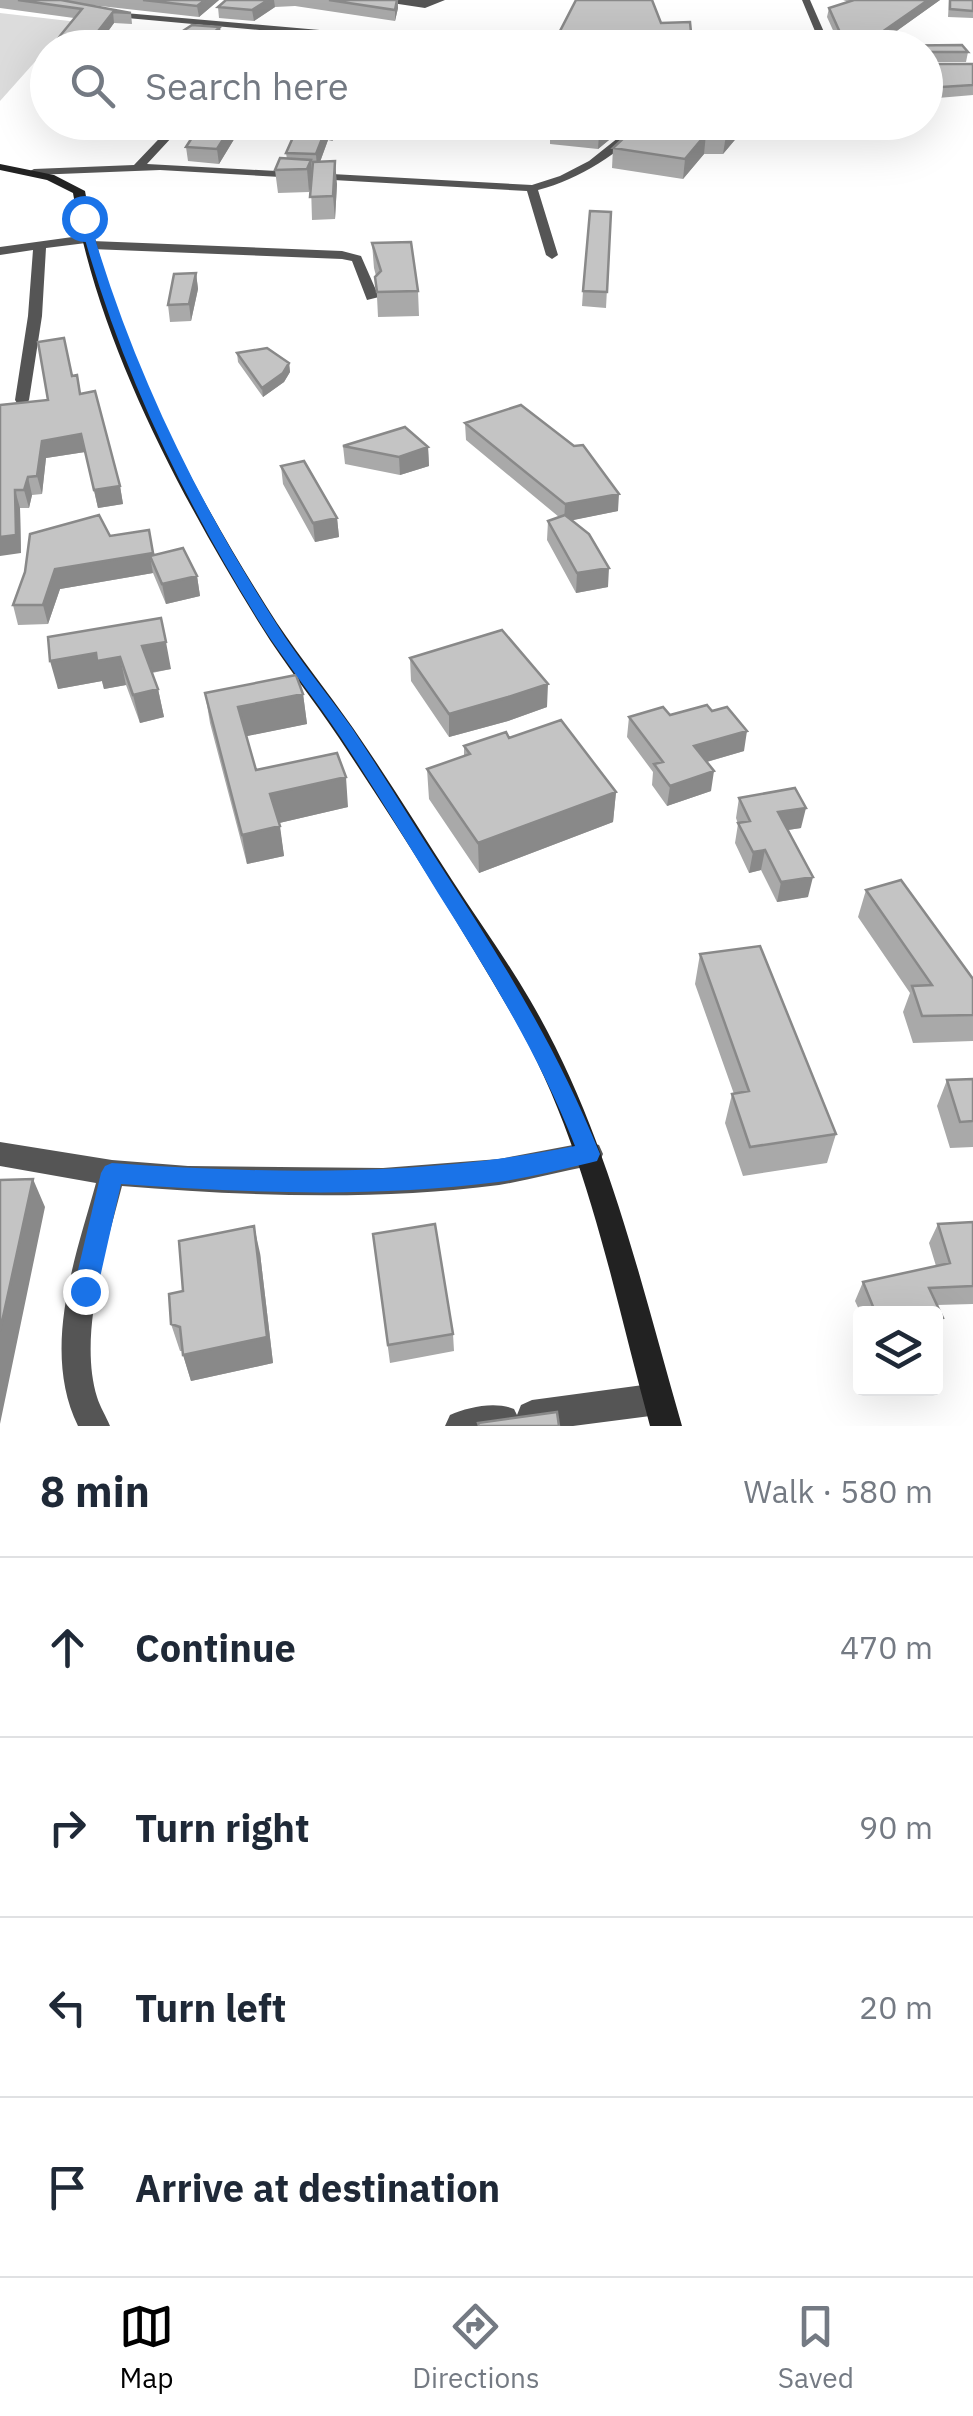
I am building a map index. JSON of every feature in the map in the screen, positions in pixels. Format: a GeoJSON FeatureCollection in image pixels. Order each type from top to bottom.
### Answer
{"type":"FeatureCollection","features":[{"type":"Feature","properties":{"kind":"street"},"geometry":{"type":"LineString","coordinates":[[376,0],[428,5],[441,0]]}},
{"type":"Feature","properties":{"kind":"street"},"geometry":{"type":"LineString","coordinates":[[806,0],[818,30]]}},
{"type":"Feature","properties":{"kind":"street"},"geometry":{"type":"LineString","coordinates":[[203,22],[221,8]]}},
{"type":"Feature","properties":{"kind":"street"},"geometry":{"type":"LineString","coordinates":[[90,11],[292,30]]}},
{"type":"Feature","properties":{"kind":"street"},"geometry":{"type":"LineString","coordinates":[[138,167],[164,140]]}},
{"type":"Feature","properties":{"kind":"street"},"geometry":{"type":"LineString","coordinates":[[34,172],[138,167],[532,188],[552,184],[584,169],[622,140]]}},
{"type":"Feature","properties":{"kind":"street"},"geometry":{"type":"LineString","coordinates":[[0,167],[34,172],[79,191],[108,304],[148,404],[215,535],[271,628],[346,733],[521,1007],[559,1079],[589,1154],[662,1412],[461,1426]]}},
{"type":"Feature","properties":{"kind":"street"},"geometry":{"type":"LineString","coordinates":[[532,188],[552,255]]}},
{"type":"Feature","properties":{"kind":"street"},"geometry":{"type":"LineString","coordinates":[[0,251],[89,242],[342,255],[357,260],[372,298]]}},
{"type":"Feature","properties":{"kind":"street"},"geometry":{"type":"LineString","coordinates":[[22,400],[35,316],[40,246]]}},
{"type":"Feature","properties":{"kind":"street"},"geometry":{"type":"LineString","coordinates":[[0,1154],[112,1173],[188,1178],[383,1180],[499,1172],[589,1154]]}},
{"type":"Feature","properties":{"kind":"street"},"geometry":{"type":"LineString","coordinates":[[94,1426],[81,1403],[76,1369],[85,1291],[112,1173]]}},
{"type":"Feature","properties":{"kind":"shaded area"},"geometry":{"type":"Polygon","coordinates":[[[0,13],[78,22],[63,30],[30,30],[30,67],[0,101],[0,13]]]}},
{"type":"Feature","properties":{"kind":"building"},"geometry":{"type":"Polygon","coordinates":[[[18,0],[61,0],[131,13],[113,12],[99,30],[65,30],[82,9],[18,0]]]}},
{"type":"Feature","properties":{"kind":"building"},"geometry":{"type":"Polygon","coordinates":[[[143,0],[205,0],[197,6],[143,0]]]}},
{"type":"Feature","properties":{"kind":"building"},"geometry":{"type":"Polygon","coordinates":[[[226,0],[268,0],[252,10],[218,7],[226,0]]]}},
{"type":"Feature","properties":{"kind":"building"},"geometry":{"type":"Polygon","coordinates":[[[329,0],[397,0],[395,10],[329,0]]]}},
{"type":"Feature","properties":{"kind":"building"},"geometry":{"type":"Polygon","coordinates":[[[576,0],[652,0],[661,23],[690,22],[691,30],[561,30],[576,0]]]}},
{"type":"Feature","properties":{"kind":"building"},"geometry":{"type":"Polygon","coordinates":[[[854,0],[928,0],[885,30],[839,30],[829,8],[854,0]]]}},
{"type":"Feature","properties":{"kind":"building"},"geometry":{"type":"Polygon","coordinates":[[[950,0],[973,0],[973,11],[950,9],[950,0]]]}},
{"type":"Feature","properties":{"kind":"building"},"geometry":{"type":"Polygon","coordinates":[[[192,25],[220,27],[217,30],[184,30],[192,25]]]}},
{"type":"Feature","properties":{"kind":"building"},"geometry":{"type":"Polygon","coordinates":[[[943,45],[962,45],[968,52],[943,52],[943,45]]]}},
{"type":"Feature","properties":{"kind":"building"},"geometry":{"type":"Polygon","coordinates":[[[943,64],[973,64],[973,85],[943,87],[943,64]]]}},
{"type":"Feature","properties":{"kind":"building"},"geometry":{"type":"Polygon","coordinates":[[[190,140],[223,140],[217,149],[186,147],[190,140]]]}},
{"type":"Feature","properties":{"kind":"building"},"geometry":{"type":"Polygon","coordinates":[[[292,140],[322,140],[316,154],[286,153],[292,140]]]}},
{"type":"Feature","properties":{"kind":"building"},"geometry":{"type":"Polygon","coordinates":[[[622,140],[701,140],[685,159],[613,148],[622,140]]]}},
{"type":"Feature","properties":{"kind":"building"},"geometry":{"type":"Polygon","coordinates":[[[280,158],[311,160],[307,169],[275,170],[280,158]]]}},
{"type":"Feature","properties":{"kind":"building"},"geometry":{"type":"Polygon","coordinates":[[[335,161],[333,196],[310,197],[313,162],[335,161]]]}},
{"type":"Feature","properties":{"kind":"building"},"geometry":{"type":"Polygon","coordinates":[[[590,211],[611,212],[607,292],[583,291],[590,211]]]}},
{"type":"Feature","properties":{"kind":"building"},"geometry":{"type":"Polygon","coordinates":[[[411,242],[418,291],[377,292],[375,277],[381,271],[372,243],[411,242]]]}},
{"type":"Feature","properties":{"kind":"building"},"geometry":{"type":"Polygon","coordinates":[[[196,273],[189,304],[168,305],[174,274],[196,273]]]}},
{"type":"Feature","properties":{"kind":"building"},"geometry":{"type":"Polygon","coordinates":[[[64,338],[80,394],[95,391],[120,486],[94,490],[81,434],[42,441],[37,476],[28,477],[24,490],[15,490],[16,535],[0,537],[0,405],[48,400],[38,342],[64,338]]]}},
{"type":"Feature","properties":{"kind":"building"},"geometry":{"type":"Polygon","coordinates":[[[267,348],[289,363],[283,373],[262,388],[237,353],[267,348]]]}},
{"type":"Feature","properties":{"kind":"building"},"geometry":{"type":"Polygon","coordinates":[[[521,405],[574,446],[583,445],[619,494],[565,504],[465,423],[521,405]]]}},
{"type":"Feature","properties":{"kind":"building"},"geometry":{"type":"Polygon","coordinates":[[[405,427],[428,447],[399,457],[343,446],[405,427]]]}},
{"type":"Feature","properties":{"kind":"building"},"geometry":{"type":"Polygon","coordinates":[[[304,461],[337,518],[313,523],[281,466],[304,461]]]}},
{"type":"Feature","properties":{"kind":"building"},"geometry":{"type":"Polygon","coordinates":[[[99,515],[110,536],[149,530],[153,553],[55,569],[43,605],[13,605],[25,572],[30,534],[99,515]]]}},
{"type":"Feature","properties":{"kind":"building"},"geometry":{"type":"Polygon","coordinates":[[[565,515],[589,534],[609,568],[577,573],[548,521],[565,515]]]}},
{"type":"Feature","properties":{"kind":"building"},"geometry":{"type":"Polygon","coordinates":[[[183,548],[197,576],[162,584],[150,556],[183,548]]]}},
{"type":"Feature","properties":{"kind":"building"},"geometry":{"type":"Polygon","coordinates":[[[161,618],[166,642],[142,646],[158,689],[133,695],[120,657],[97,661],[96,653],[50,661],[48,637],[161,618]]]}},
{"type":"Feature","properties":{"kind":"building"},"geometry":{"type":"Polygon","coordinates":[[[502,630],[548,684],[449,714],[410,658],[502,630]]]}},
{"type":"Feature","properties":{"kind":"building"},"geometry":{"type":"Polygon","coordinates":[[[296,675],[303,694],[238,707],[256,770],[337,753],[346,777],[270,794],[280,826],[242,835],[205,693],[296,675]]]}},
{"type":"Feature","properties":{"kind":"building"},"geometry":{"type":"Polygon","coordinates":[[[707,705],[712,711],[727,707],[747,731],[694,746],[714,771],[670,786],[654,764],[663,762],[629,717],[663,707],[670,715],[707,705]]]}},
{"type":"Feature","properties":{"kind":"building"},"geometry":{"type":"Polygon","coordinates":[[[561,720],[616,792],[478,843],[427,769],[470,754],[464,746],[506,732],[509,738],[561,720]]]}},
{"type":"Feature","properties":{"kind":"building"},"geometry":{"type":"Polygon","coordinates":[[[795,788],[806,808],[778,812],[813,877],[781,882],[765,850],[753,852],[738,823],[750,821],[739,798],[795,788]]]}},
{"type":"Feature","properties":{"kind":"building"},"geometry":{"type":"Polygon","coordinates":[[[901,880],[973,979],[973,1015],[922,1016],[912,986],[932,985],[866,890],[901,880]]]}},
{"type":"Feature","properties":{"kind":"building"},"geometry":{"type":"Polygon","coordinates":[[[760,946],[836,1134],[750,1147],[732,1094],[749,1091],[700,954],[760,946]]]}},
{"type":"Feature","properties":{"kind":"building"},"geometry":{"type":"Polygon","coordinates":[[[973,1079],[973,1121],[960,1122],[947,1080],[973,1079]]]}},
{"type":"Feature","properties":{"kind":"building"},"geometry":{"type":"Polygon","coordinates":[[[33,1179],[0,1331],[0,1180],[33,1179]]]}},
{"type":"Feature","properties":{"kind":"building"},"geometry":{"type":"Polygon","coordinates":[[[973,1222],[973,1286],[929,1288],[937,1306],[873,1306],[863,1282],[950,1263],[938,1224],[973,1222]]]}},
{"type":"Feature","properties":{"kind":"building"},"geometry":{"type":"Polygon","coordinates":[[[435,1224],[453,1334],[388,1345],[373,1234],[435,1224]]]}},
{"type":"Feature","properties":{"kind":"building"},"geometry":{"type":"Polygon","coordinates":[[[254,1226],[267,1337],[183,1355],[180,1327],[171,1324],[169,1294],[183,1291],[179,1241],[254,1226]]]}},
{"type":"Feature","properties":{"kind":"building"},"geometry":{"type":"Polygon","coordinates":[[[557,1412],[559,1426],[478,1423],[557,1412]]]}},
{"type":"Feature","properties":{"kind":"route"},"geometry":{"type":"LineString","coordinates":[[84,218],[108,304],[148,404],[215,535],[271,628],[346,733],[521,1007],[559,1079],[589,1154],[499,1172],[383,1180],[188,1178],[112,1173],[85,1291]]}}]}
